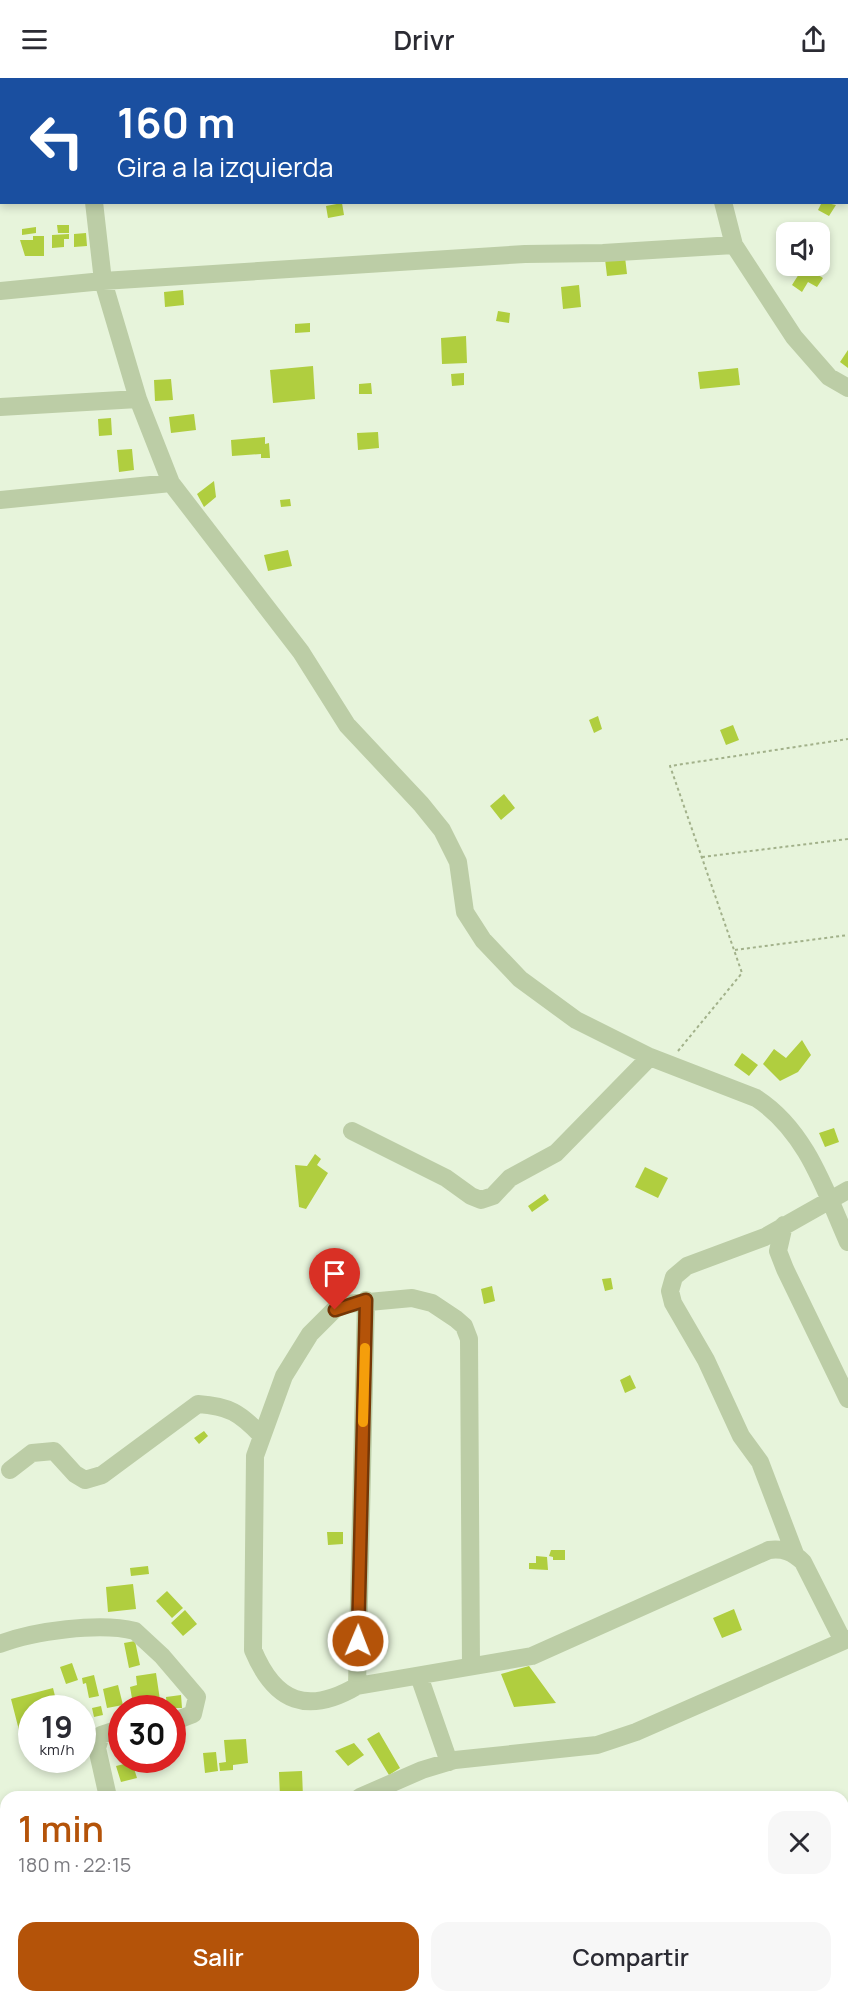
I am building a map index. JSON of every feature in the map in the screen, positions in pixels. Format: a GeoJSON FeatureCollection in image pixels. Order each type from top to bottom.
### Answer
{"type":"FeatureCollection","features":[{"type":"Feature","properties":{"kind":"street"},"geometry":{"type":"LineString","coordinates":[[94,204],[103,281],[138,399],[171,483],[301,652],[347,725],[422,804],[442,830],[458,862],[465,912],[483,940],[520,979],[576,1020],[667,1064],[756,1098],[772,1108],[798,1137],[848,1242]]}},
{"type":"Feature","properties":{"kind":"street"},"geometry":{"type":"LineString","coordinates":[[724,204],[734,245],[794,337],[829,377],[848,388]]}},
{"type":"Feature","properties":{"kind":"street"},"geometry":{"type":"LineString","coordinates":[[0,291],[103,281],[525,254],[603,253],[734,245]]}},
{"type":"Feature","properties":{"kind":"street"},"geometry":{"type":"LineString","coordinates":[[0,407],[138,399]]}},
{"type":"Feature","properties":{"kind":"street"},"geometry":{"type":"LineString","coordinates":[[0,500],[171,483]]}},
{"type":"Feature","properties":{"kind":"street"},"geometry":{"type":"LineString","coordinates":[[352,1131],[446,1178],[471,1196],[481,1200],[493,1196],[510,1178],[556,1153],[650,1056]]}},
{"type":"Feature","properties":{"kind":"street"},"geometry":{"type":"LineString","coordinates":[[374,1791],[422,1770],[449,1762],[597,1745],[636,1732],[845,1640],[809,1571],[795,1554],[760,1462],[736,1425],[706,1360],[674,1303],[670,1290],[674,1277],[687,1266],[765,1237],[848,1190]]}},
{"type":"Feature","properties":{"kind":"street"},"geometry":{"type":"LineString","coordinates":[[784,1225],[778,1251],[784,1269],[848,1399]]}},
{"type":"Feature","properties":{"kind":"street"},"geometry":{"type":"LineString","coordinates":[[471,1666],[469,1339],[464,1326],[456,1319],[432,1303],[412,1298],[366,1300],[335,1310],[310,1335],[284,1376],[255,1456],[253,1650],[267,1677],[277,1687],[302,1702],[319,1703],[336,1698],[357,1686],[531,1656],[558,1646],[769,1550],[778,1549],[795,1554]]}},
{"type":"Feature","properties":{"kind":"street"},"geometry":{"type":"LineString","coordinates":[[357,1686],[366,1300]]}},
{"type":"Feature","properties":{"kind":"street"},"geometry":{"type":"LineString","coordinates":[[10,1470],[32,1453],[54,1451],[75,1474],[85,1480],[102,1475],[198,1404],[222,1406],[245,1418],[261,1435]]}},
{"type":"Feature","properties":{"kind":"street"},"geometry":{"type":"LineString","coordinates":[[0,1644],[14,1638],[59,1629],[135,1631],[162,1656],[197,1697],[193,1714],[186,1717]]}},
{"type":"Feature","properties":{"kind":"street"},"geometry":{"type":"LineString","coordinates":[[419,1676],[449,1762]]}},
{"type":"Feature","properties":{"kind":"street"},"geometry":{"type":"LineString","coordinates":[[107,1791],[97,1748],[101,1734],[108,1732]]}},
{"type":"Feature","properties":{"kind":"path"},"geometry":{"type":"LineString","coordinates":[[667,1064],[742,973],[670,766],[848,739]]}},
{"type":"Feature","properties":{"kind":"path"},"geometry":{"type":"LineString","coordinates":[[701,857],[848,839]]}},
{"type":"Feature","properties":{"kind":"path"},"geometry":{"type":"LineString","coordinates":[[734,950],[848,935]]}},
{"type":"Feature","properties":{"kind":"building"},"geometry":{"type":"Polygon","coordinates":[[[342,204],[344,215],[328,218],[326,206],[342,204]]]}},
{"type":"Feature","properties":{"kind":"building"},"geometry":{"type":"Polygon","coordinates":[[[821,204],[836,205],[829,216],[818,210],[821,204]]]}},
{"type":"Feature","properties":{"kind":"building"},"geometry":{"type":"Polygon","coordinates":[[[57,225],[69,225],[69,233],[58,233],[57,225]]]}},
{"type":"Feature","properties":{"kind":"building"},"geometry":{"type":"Polygon","coordinates":[[[36,227],[36,233],[22,235],[22,229],[36,227]]]}},
{"type":"Feature","properties":{"kind":"building"},"geometry":{"type":"Polygon","coordinates":[[[86,233],[87,246],[74,247],[74,234],[86,233]]]}},
{"type":"Feature","properties":{"kind":"building"},"geometry":{"type":"Polygon","coordinates":[[[69,234],[69,239],[64,239],[64,247],[52,248],[52,235],[69,234]]]}},
{"type":"Feature","properties":{"kind":"building"},"geometry":{"type":"Polygon","coordinates":[[[33,236],[44,236],[44,256],[25,256],[20,240],[33,240],[33,236]]]}},
{"type":"Feature","properties":{"kind":"building"},"geometry":{"type":"Polygon","coordinates":[[[625,257],[627,274],[607,276],[605,259],[625,257]]]}},
{"type":"Feature","properties":{"kind":"building"},"geometry":{"type":"Polygon","coordinates":[[[798,276],[823,278],[817,287],[808,282],[802,292],[792,285],[798,276]]]}},
{"type":"Feature","properties":{"kind":"building"},"geometry":{"type":"Polygon","coordinates":[[[579,285],[581,307],[563,309],[561,287],[579,285]]]}},
{"type":"Feature","properties":{"kind":"building"},"geometry":{"type":"Polygon","coordinates":[[[183,290],[184,305],[165,307],[164,292],[183,290]]]}},
{"type":"Feature","properties":{"kind":"building"},"geometry":{"type":"Polygon","coordinates":[[[498,311],[510,313],[509,323],[496,321],[498,311]]]}},
{"type":"Feature","properties":{"kind":"building"},"geometry":{"type":"Polygon","coordinates":[[[310,323],[310,332],[295,333],[295,324],[310,323]]]}},
{"type":"Feature","properties":{"kind":"building"},"geometry":{"type":"Polygon","coordinates":[[[466,336],[467,363],[442,364],[441,338],[466,336]]]}},
{"type":"Feature","properties":{"kind":"building"},"geometry":{"type":"Polygon","coordinates":[[[848,350],[848,368],[840,362],[848,350]]]}},
{"type":"Feature","properties":{"kind":"building"},"geometry":{"type":"Polygon","coordinates":[[[313,366],[315,399],[273,403],[270,370],[313,366]]]}},
{"type":"Feature","properties":{"kind":"building"},"geometry":{"type":"Polygon","coordinates":[[[738,368],[740,385],[700,389],[698,372],[738,368]]]}},
{"type":"Feature","properties":{"kind":"building"},"geometry":{"type":"Polygon","coordinates":[[[464,373],[464,385],[452,386],[451,374],[464,373]]]}},
{"type":"Feature","properties":{"kind":"building"},"geometry":{"type":"Polygon","coordinates":[[[171,379],[173,400],[155,401],[154,380],[171,379]]]}},
{"type":"Feature","properties":{"kind":"building"},"geometry":{"type":"Polygon","coordinates":[[[371,383],[372,394],[359,394],[359,384],[371,383]]]}},
{"type":"Feature","properties":{"kind":"building"},"geometry":{"type":"Polygon","coordinates":[[[194,414],[196,430],[171,433],[169,417],[194,414]]]}},
{"type":"Feature","properties":{"kind":"building"},"geometry":{"type":"Polygon","coordinates":[[[111,418],[112,435],[99,436],[98,419],[111,418]]]}},
{"type":"Feature","properties":{"kind":"building"},"geometry":{"type":"Polygon","coordinates":[[[378,432],[379,448],[358,450],[357,433],[378,432]]]}},
{"type":"Feature","properties":{"kind":"building"},"geometry":{"type":"Polygon","coordinates":[[[265,437],[265,444],[269,443],[270,458],[261,458],[261,454],[232,456],[231,440],[265,437]]]}},
{"type":"Feature","properties":{"kind":"building"},"geometry":{"type":"Polygon","coordinates":[[[132,449],[134,470],[119,472],[117,450],[132,449]]]}},
{"type":"Feature","properties":{"kind":"building"},"geometry":{"type":"Polygon","coordinates":[[[214,481],[216,497],[204,507],[197,494],[214,481]]]}},
{"type":"Feature","properties":{"kind":"building"},"geometry":{"type":"Polygon","coordinates":[[[290,499],[291,506],[281,507],[280,500],[290,499]]]}},
{"type":"Feature","properties":{"kind":"building"},"geometry":{"type":"Polygon","coordinates":[[[288,550],[292,566],[268,571],[264,555],[288,550]]]}},
{"type":"Feature","properties":{"kind":"building"},"geometry":{"type":"Polygon","coordinates":[[[598,716],[602,729],[594,733],[589,720],[598,716]]]}},
{"type":"Feature","properties":{"kind":"building"},"geometry":{"type":"Polygon","coordinates":[[[733,725],[739,740],[726,745],[720,730],[733,725]]]}},
{"type":"Feature","properties":{"kind":"building"},"geometry":{"type":"Polygon","coordinates":[[[504,794],[515,808],[501,820],[490,806],[504,794]]]}},
{"type":"Feature","properties":{"kind":"building"},"geometry":{"type":"Polygon","coordinates":[[[802,1040],[811,1055],[798,1072],[780,1081],[763,1064],[774,1049],[786,1058],[802,1040]]]}},
{"type":"Feature","properties":{"kind":"building"},"geometry":{"type":"Polygon","coordinates":[[[742,1053],[758,1065],[749,1076],[734,1065],[742,1053]]]}},
{"type":"Feature","properties":{"kind":"building"},"geometry":{"type":"Polygon","coordinates":[[[834,1128],[839,1142],[825,1147],[819,1133],[834,1128]]]}},
{"type":"Feature","properties":{"kind":"building"},"geometry":{"type":"Polygon","coordinates":[[[315,1154],[321,1159],[317,1165],[328,1173],[306,1209],[299,1207],[295,1165],[307,1166],[315,1154]]]}},
{"type":"Feature","properties":{"kind":"building"},"geometry":{"type":"Polygon","coordinates":[[[645,1167],[668,1178],[658,1198],[635,1187],[645,1167]]]}},
{"type":"Feature","properties":{"kind":"building"},"geometry":{"type":"Polygon","coordinates":[[[545,1194],[549,1200],[532,1212],[528,1206],[545,1194]]]}},
{"type":"Feature","properties":{"kind":"building"},"geometry":{"type":"Polygon","coordinates":[[[611,1278],[613,1289],[605,1291],[602,1279],[611,1278]]]}},
{"type":"Feature","properties":{"kind":"building"},"geometry":{"type":"Polygon","coordinates":[[[492,1286],[495,1301],[484,1304],[481,1289],[492,1286]]]}},
{"type":"Feature","properties":{"kind":"building"},"geometry":{"type":"Polygon","coordinates":[[[630,1375],[636,1388],[625,1393],[620,1380],[630,1375]]]}},
{"type":"Feature","properties":{"kind":"building"},"geometry":{"type":"Polygon","coordinates":[[[204,1431],[208,1436],[199,1444],[194,1438],[204,1431]]]}},
{"type":"Feature","properties":{"kind":"building"},"geometry":{"type":"Polygon","coordinates":[[[327,1532],[343,1532],[343,1544],[328,1545],[327,1532]]]}},
{"type":"Feature","properties":{"kind":"building"},"geometry":{"type":"Polygon","coordinates":[[[551,1550],[565,1550],[565,1560],[553,1560],[553,1557],[549,1556],[551,1550]]]}},
{"type":"Feature","properties":{"kind":"building"},"geometry":{"type":"Polygon","coordinates":[[[536,1556],[547,1557],[548,1570],[529,1569],[529,1563],[536,1563],[536,1556]]]}},
{"type":"Feature","properties":{"kind":"building"},"geometry":{"type":"Polygon","coordinates":[[[148,1566],[149,1574],[131,1576],[130,1568],[148,1566]]]}},
{"type":"Feature","properties":{"kind":"building"},"geometry":{"type":"Polygon","coordinates":[[[133,1584],[136,1609],[108,1612],[106,1587],[133,1584]]]}},
{"type":"Feature","properties":{"kind":"building"},"geometry":{"type":"Polygon","coordinates":[[[167,1591],[183,1608],[172,1618],[156,1601],[167,1591]]]}},
{"type":"Feature","properties":{"kind":"building"},"geometry":{"type":"Polygon","coordinates":[[[734,1609],[742,1630],[722,1638],[713,1618],[734,1609]]]}},
{"type":"Feature","properties":{"kind":"building"},"geometry":{"type":"Polygon","coordinates":[[[185,1610],[197,1624],[183,1636],[171,1623],[185,1610]]]}},
{"type":"Feature","properties":{"kind":"building"},"geometry":{"type":"Polygon","coordinates":[[[135,1641],[140,1665],[129,1668],[124,1643],[135,1641]]]}},
{"type":"Feature","properties":{"kind":"building"},"geometry":{"type":"Polygon","coordinates":[[[72,1663],[78,1680],[66,1684],[60,1667],[72,1663]]]}},
{"type":"Feature","properties":{"kind":"building"},"geometry":{"type":"Polygon","coordinates":[[[529,1666],[556,1703],[514,1707],[501,1674],[529,1666]]]}},
{"type":"Feature","properties":{"kind":"building"},"geometry":{"type":"Polygon","coordinates":[[[156,1673],[159,1695],[131,1695],[130,1687],[137,1685],[136,1676],[156,1673]]]}},
{"type":"Feature","properties":{"kind":"building"},"geometry":{"type":"Polygon","coordinates":[[[94,1675],[99,1696],[88,1695],[86,1683],[83,1684],[82,1678],[94,1675]]]}},
{"type":"Feature","properties":{"kind":"building"},"geometry":{"type":"Polygon","coordinates":[[[118,1685],[120,1695],[108,1695],[108,1708],[107,1708],[103,1689],[118,1685]]]}},
{"type":"Feature","properties":{"kind":"building"},"geometry":{"type":"Polygon","coordinates":[[[53,1688],[55,1695],[26,1695],[53,1688]]]}},
{"type":"Feature","properties":{"kind":"building"},"geometry":{"type":"Polygon","coordinates":[[[18,1697],[18,1726],[11,1699],[18,1697]]]}},
{"type":"Feature","properties":{"kind":"building"},"geometry":{"type":"Polygon","coordinates":[[[101,1706],[103,1715],[96,1717],[96,1707],[101,1706]]]}},
{"type":"Feature","properties":{"kind":"building"},"geometry":{"type":"Polygon","coordinates":[[[379,1732],[400,1768],[389,1775],[367,1739],[379,1732]]]}},
{"type":"Feature","properties":{"kind":"building"},"geometry":{"type":"Polygon","coordinates":[[[246,1739],[248,1763],[233,1765],[233,1770],[220,1771],[219,1763],[226,1762],[224,1740],[246,1739]]]}},
{"type":"Feature","properties":{"kind":"building"},"geometry":{"type":"Polygon","coordinates":[[[354,1743],[364,1755],[348,1766],[335,1751],[354,1743]]]}},
{"type":"Feature","properties":{"kind":"building"},"geometry":{"type":"Polygon","coordinates":[[[216,1752],[218,1771],[205,1773],[203,1753],[216,1752]]]}},
{"type":"Feature","properties":{"kind":"building"},"geometry":{"type":"Polygon","coordinates":[[[302,1771],[303,1791],[280,1791],[279,1772],[302,1771]]]}},
{"type":"Feature","properties":{"kind":"building"},"geometry":{"type":"Polygon","coordinates":[[[118,1773],[135,1773],[137,1778],[121,1782],[118,1773]]]}},
{"type":"Feature","properties":{"kind":"slow traffic"},"geometry":{"type":"LineString","coordinates":[[363,1422],[365,1348]]}},
{"type":"Feature","properties":{"kind":"route"},"geometry":{"type":"LineString","coordinates":[[335,1310],[347,1304],[366,1300],[358,1641]]}}]}
